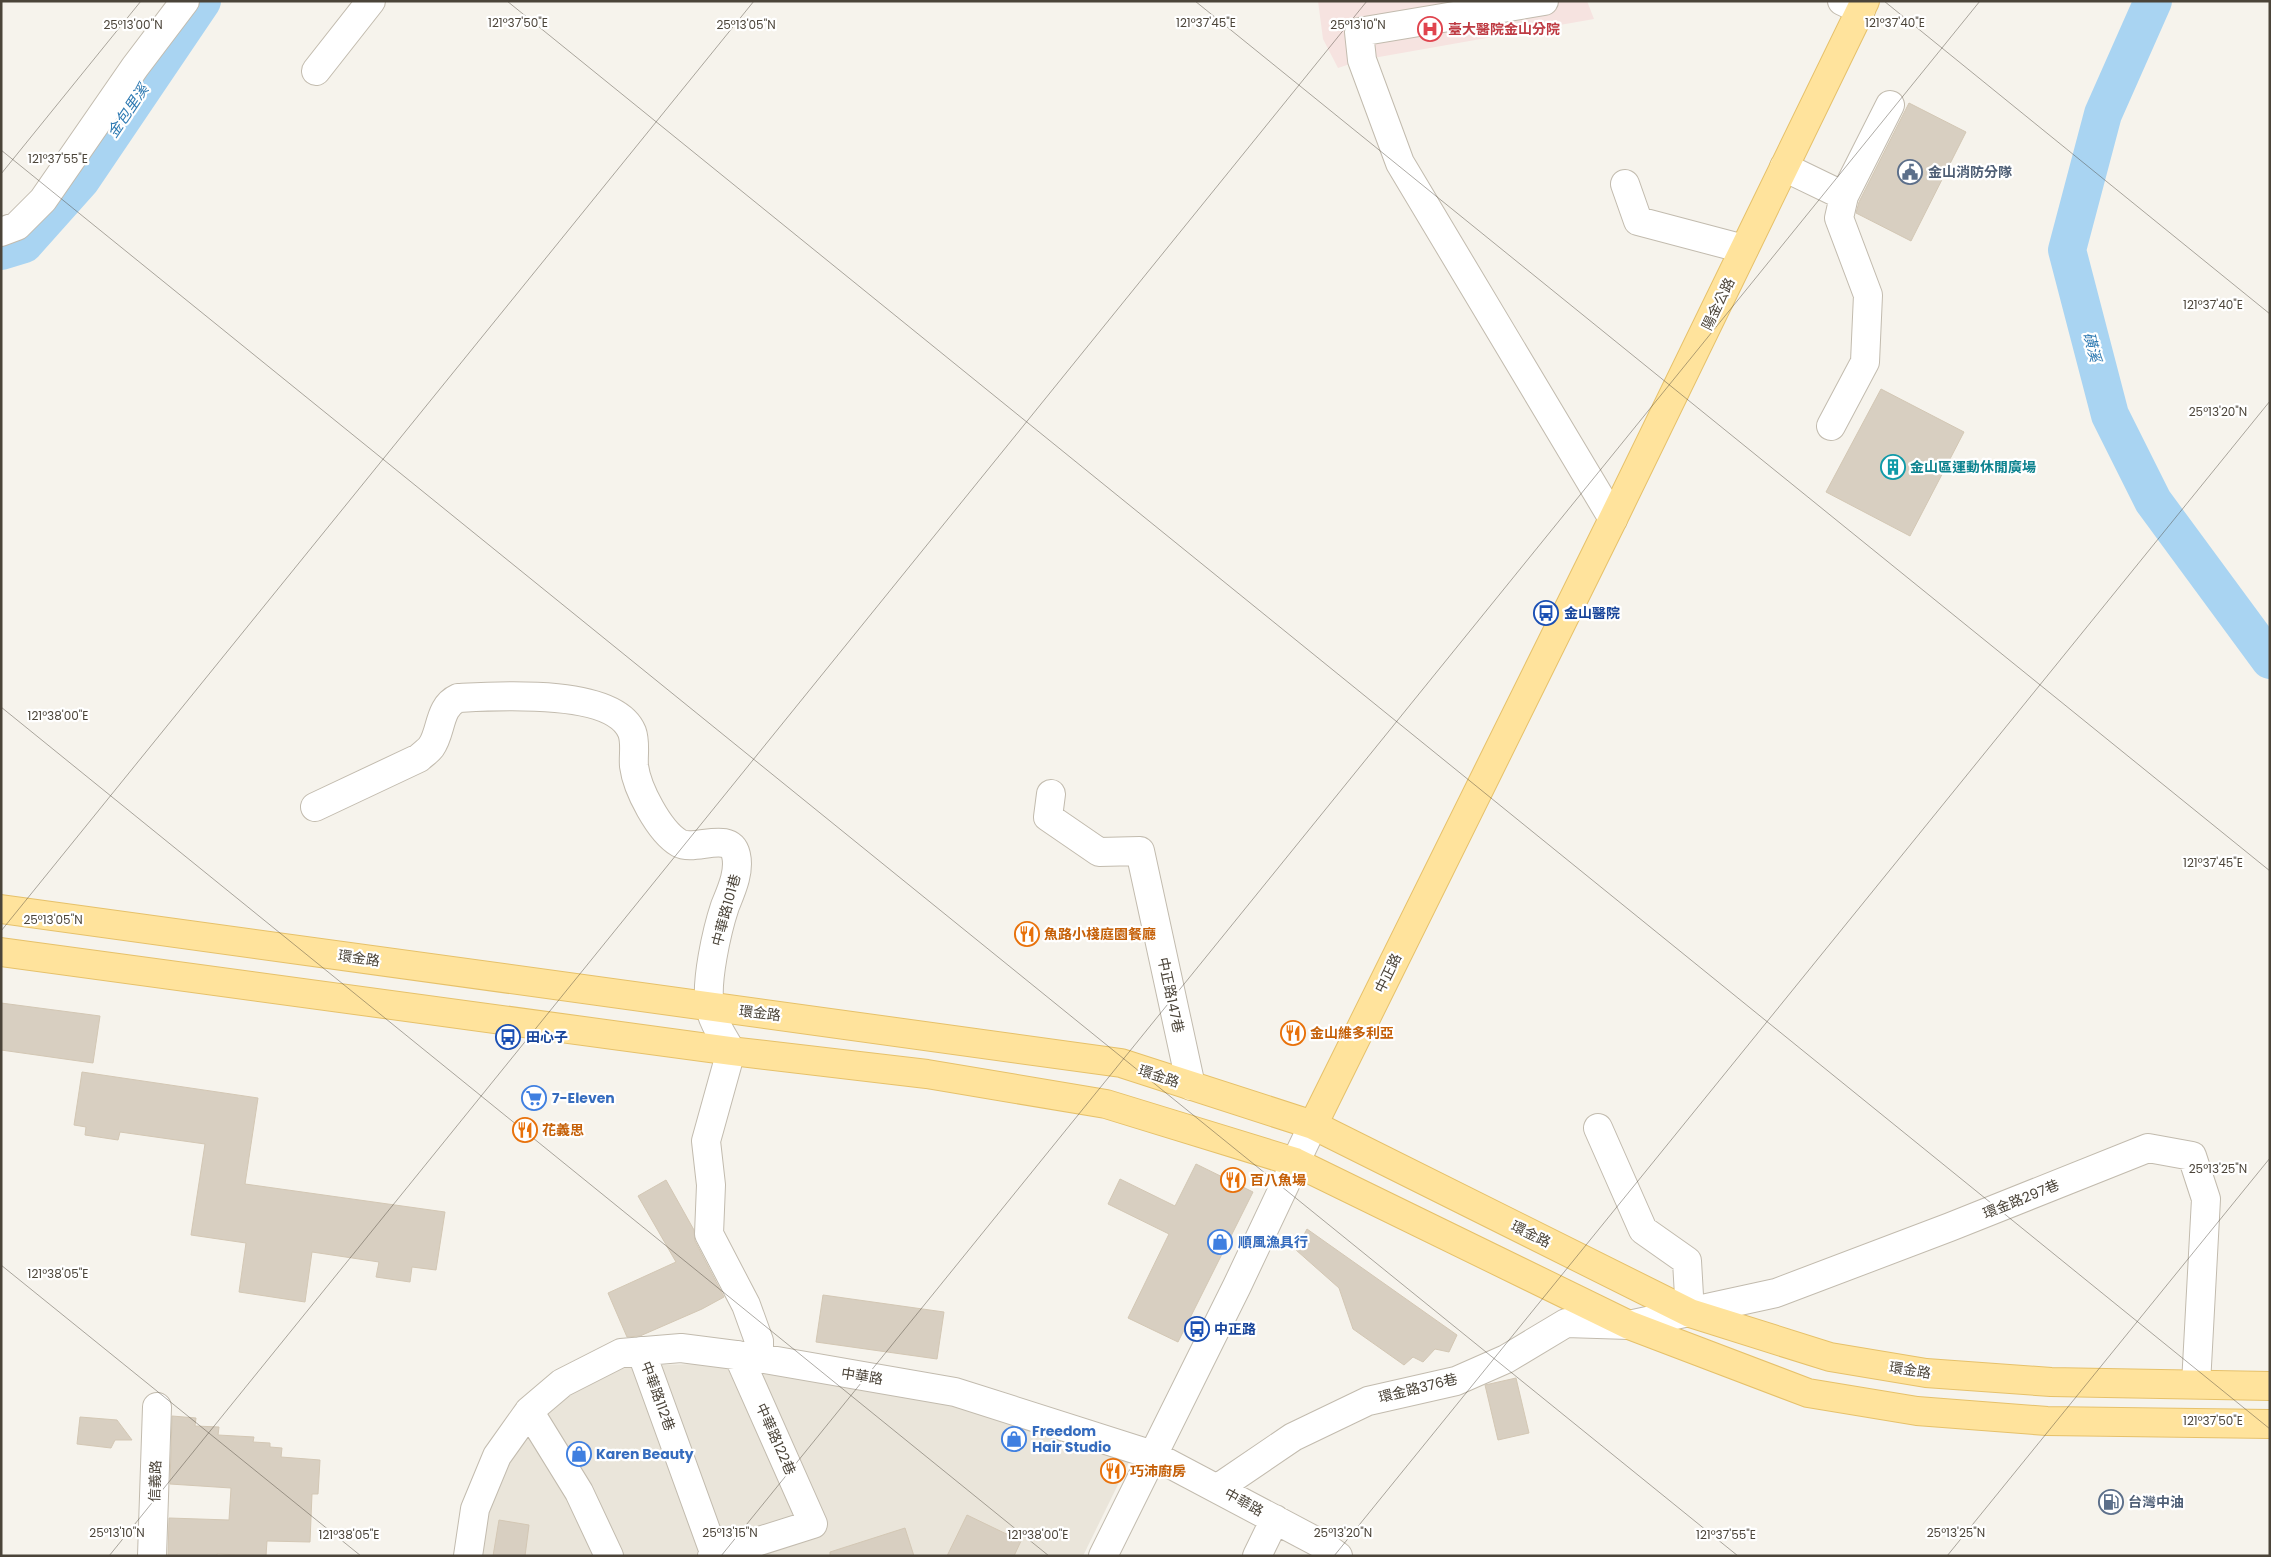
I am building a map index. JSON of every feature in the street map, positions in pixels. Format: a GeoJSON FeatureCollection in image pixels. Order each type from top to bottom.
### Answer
{"type":"FeatureCollection","features":[{"type":"Feature","properties":{"kind":"main road","name":"陽金公路"},"geometry":{"type":"LineString","coordinates":[[1570,606],[1784,167],[1856,4]]}},
{"type":"Feature","properties":{"kind":"main road","name":"中正路"},"geometry":{"type":"LineString","coordinates":[[1313,1125],[1570,606]]}},
{"type":"Feature","properties":{"kind":"main road","name":"環金路"},"geometry":{"type":"LineString","coordinates":[[1,909],[710,1007],[910,1032],[1121,1063],[1313,1125],[1690,1313],[1830,1356],[1926,1373],[2051,1382],[2270,1386]]}},
{"type":"Feature","properties":{"kind":"main road"},"geometry":{"type":"LineString","coordinates":[[1,952],[730,1051],[927,1074],[1106,1104],[1295,1162],[1629,1325],[1808,1393],[1917,1411],[2047,1421],[2270,1424]]}},
{"type":"Feature","properties":{"kind":"street"},"geometry":{"type":"LineString","coordinates":[[1,232],[16,226],[43,200],[135,67],[185,1]]}},
{"type":"Feature","properties":{"kind":"street"},"geometry":{"type":"LineString","coordinates":[[316,71],[371,1]]}},
{"type":"Feature","properties":{"kind":"street"},"geometry":{"type":"LineString","coordinates":[[1544,1],[1359,32],[1362,60],[1400,163],[1613,519]]}},
{"type":"Feature","properties":{"kind":"street"},"geometry":{"type":"LineString","coordinates":[[1831,426],[1865,362],[1868,295],[1839,218],[1844,196],[1890,105]]}},
{"type":"Feature","properties":{"kind":"street"},"geometry":{"type":"LineString","coordinates":[[1784,167],[1844,196]]}},
{"type":"Feature","properties":{"kind":"street"},"geometry":{"type":"LineString","coordinates":[[1625,184],[1638,221],[1744,249]]}},
{"type":"Feature","properties":{"kind":"street","name":"中華路101巷"},"geometry":{"type":"LineString","coordinates":[[315,807],[419,758],[432,746],[450,702],[458,698],[517,695],[579,702],[606,708],[632,732],[637,783],[660,823],[679,843],[691,846],[718,842],[730,846],[736,854],[735,879],[722,915],[711,968],[710,1007],[730,1051]]}},
{"type":"Feature","properties":{"kind":"street","name":"中正路147巷"},"geometry":{"type":"LineString","coordinates":[[1051,794],[1048,817],[1099,852],[1140,851],[1191,1086]]}},
{"type":"Feature","properties":{"kind":"street"},"geometry":{"type":"LineString","coordinates":[[730,1051],[706,1141],[711,1185],[709,1234],[746,1305],[759,1341],[749,1356]]}},
{"type":"Feature","properties":{"kind":"street","name":"中正路"},"geometry":{"type":"LineString","coordinates":[[1103,1556],[1313,1125]]}},
{"type":"Feature","properties":{"kind":"street"},"geometry":{"type":"LineString","coordinates":[[1598,1128],[1643,1230],[1687,1262],[1690,1313]]}},
{"type":"Feature","properties":{"kind":"street","name":"環金路297巷"},"geometry":{"type":"LineString","coordinates":[[1629,1325],[1776,1293],[1950,1227],[2148,1148],[2192,1156],[2206,1199],[2196,1384]]}},
{"type":"Feature","properties":{"kind":"street","name":"環金路376巷"},"geometry":{"type":"LineString","coordinates":[[1218,1488],[1293,1437],[1368,1401],[1456,1381],[1506,1358],[1566,1323],[1629,1325]]}},
{"type":"Feature","properties":{"kind":"street","name":"中華路"},"geometry":{"type":"LineString","coordinates":[[468,1556],[476,1509],[497,1456],[529,1411],[562,1383],[621,1353],[681,1348],[749,1356],[955,1392],[1153,1455],[1323,1545],[1338,1556]]}},
{"type":"Feature","properties":{"kind":"street","name":"中華路112巷"},"geometry":{"type":"LineString","coordinates":[[641,1351],[713,1555]]}},
{"type":"Feature","properties":{"kind":"street","name":"中華路122巷"},"geometry":{"type":"LineString","coordinates":[[713,1555],[813,1524],[749,1356]]}},
{"type":"Feature","properties":{"kind":"street","name":"信義路"},"geometry":{"type":"LineString","coordinates":[[152,1556],[157,1407]]}},
{"type":"Feature","properties":{"kind":"street"},"geometry":{"type":"LineString","coordinates":[[529,1411],[579,1492],[608,1556]]}},
{"type":"Feature","properties":{"kind":"street"},"geometry":{"type":"LineString","coordinates":[[1257,1556],[1275,1519]]}},
{"type":"Feature","properties":{"kind":"shaded area","name":"臺大醫院金山分院"},"geometry":{"type":"Polygon","coordinates":[[[1318,1],[1587,1],[1594,19],[1362,60],[1338,68],[1323,39],[1318,1]]]}},
{"type":"Feature","properties":{"kind":"shaded area"},"geometry":{"type":"Polygon","coordinates":[[[700,1364],[926,1389],[1130,1460],[1083,1556],[476,1556],[480,1524],[520,1431],[602,1366],[700,1364]]]}},
{"type":"Feature","properties":{"kind":"building","name":"金山消防分隊"},"geometry":{"type":"Polygon","coordinates":[[[1909,103],[1966,132],[1911,241],[1856,213],[1859,202],[1909,103]]]}},
{"type":"Feature","properties":{"kind":"building","name":"金山區運動休閒廣場"},"geometry":{"type":"Polygon","coordinates":[[[1881,389],[1964,432],[1910,536],[1826,492],[1881,389]]]}},
{"type":"Feature","properties":{"kind":"building"},"geometry":{"type":"Polygon","coordinates":[[[1,1003],[100,1016],[93,1063],[1,1050],[1,1003]]]}},
{"type":"Feature","properties":{"kind":"building"},"geometry":{"type":"Polygon","coordinates":[[[82,1072],[258,1098],[245,1184],[445,1212],[436,1270],[412,1267],[410,1282],[376,1277],[379,1262],[312,1252],[305,1302],[239,1292],[246,1243],[191,1235],[205,1144],[120,1132],[118,1140],[85,1135],[86,1127],[74,1125],[82,1072]]]}},
{"type":"Feature","properties":{"kind":"building"},"geometry":{"type":"Polygon","coordinates":[[[1196,1164],[1253,1192],[1178,1342],[1128,1318],[1169,1234],[1108,1204],[1120,1179],[1175,1206],[1196,1164]]]}},
{"type":"Feature","properties":{"kind":"building"},"geometry":{"type":"Polygon","coordinates":[[[666,1180],[694,1230],[695,1241],[724,1297],[702,1309],[640,1336],[627,1337],[608,1293],[676,1262],[638,1196],[666,1180]]]}},
{"type":"Feature","properties":{"kind":"building"},"geometry":{"type":"Polygon","coordinates":[[[1307,1229],[1457,1335],[1449,1352],[1435,1349],[1423,1362],[1413,1357],[1404,1365],[1353,1329],[1339,1288],[1296,1250],[1307,1229]]]}},
{"type":"Feature","properties":{"kind":"building"},"geometry":{"type":"Polygon","coordinates":[[[823,1295],[944,1312],[937,1359],[816,1342],[823,1295]]]}},
{"type":"Feature","properties":{"kind":"building"},"geometry":{"type":"Polygon","coordinates":[[[1516,1378],[1529,1433],[1498,1440],[1485,1385],[1516,1378]]]}},
{"type":"Feature","properties":{"kind":"building"},"geometry":{"type":"Polygon","coordinates":[[[172,1416],[196,1418],[195,1426],[219,1427],[218,1435],[254,1437],[253,1442],[270,1443],[270,1447],[282,1448],[281,1457],[320,1460],[318,1494],[312,1494],[310,1542],[267,1541],[266,1556],[217,1554],[217,1556],[168,1556],[169,1518],[229,1520],[231,1488],[170,1484],[172,1416]]]}},
{"type":"Feature","properties":{"kind":"building"},"geometry":{"type":"Polygon","coordinates":[[[80,1417],[117,1420],[132,1440],[115,1440],[111,1448],[77,1444],[80,1417]]]}},
{"type":"Feature","properties":{"kind":"building"},"geometry":{"type":"Polygon","coordinates":[[[967,1515],[1021,1541],[1014,1556],[947,1556],[967,1515]]]}},
{"type":"Feature","properties":{"kind":"building"},"geometry":{"type":"Polygon","coordinates":[[[499,1520],[529,1525],[525,1556],[493,1556],[499,1520]]]}},
{"type":"Feature","properties":{"kind":"building"},"geometry":{"type":"Polygon","coordinates":[[[905,1528],[914,1556],[830,1556],[830,1552],[905,1528]]]}},
{"type":"Feature","properties":{"kind":"waterway","name":"金包里溪"},"geometry":{"type":"LineString","coordinates":[[1,251],[24,244],[81,180],[202,1]]}},
{"type":"Feature","properties":{"kind":"waterway","name":"磺溪"},"geometry":{"type":"LineString","coordinates":[[2153,1],[2103,114],[2067,250],[2110,415],[2153,501],[2270,660]]}},
{"type":"Feature","properties":{"kind":"place","name":"臺大醫院金山分院"},"geometry":{"type":"Point","coordinates":[1430,29]}},
{"type":"Feature","properties":{"kind":"place","name":"金山消防分隊"},"geometry":{"type":"Point","coordinates":[1910,172]}},
{"type":"Feature","properties":{"kind":"place","name":"金山區運動休閒廣場"},"geometry":{"type":"Point","coordinates":[1893,467]}},
{"type":"Feature","properties":{"kind":"place","name":"金山醫院"},"geometry":{"type":"Point","coordinates":[1546,613]}},
{"type":"Feature","properties":{"kind":"place","name":"魚路小棧庭園餐廳"},"geometry":{"type":"Point","coordinates":[1027,934]}},
{"type":"Feature","properties":{"kind":"place","name":"金山維多利亞"},"geometry":{"type":"Point","coordinates":[1293,1033]}},
{"type":"Feature","properties":{"kind":"place","name":"田心子"},"geometry":{"type":"Point","coordinates":[508,1037]}},
{"type":"Feature","properties":{"kind":"place","name":"7-Eleven"},"geometry":{"type":"Point","coordinates":[534,1098]}},
{"type":"Feature","properties":{"kind":"place","name":"花義思"},"geometry":{"type":"Point","coordinates":[525,1130]}},
{"type":"Feature","properties":{"kind":"place","name":"百八魚場"},"geometry":{"type":"Point","coordinates":[1233,1180]}},
{"type":"Feature","properties":{"kind":"place","name":"順風漁具行"},"geometry":{"type":"Point","coordinates":[1220,1242]}},
{"type":"Feature","properties":{"kind":"place","name":"中正路"},"geometry":{"type":"Point","coordinates":[1197,1329]}},
{"type":"Feature","properties":{"kind":"place","name":"Freedom Hair Studio"},"geometry":{"type":"Point","coordinates":[1014,1439]}},
{"type":"Feature","properties":{"kind":"place","name":"Karen Beauty"},"geometry":{"type":"Point","coordinates":[579,1454]}},
{"type":"Feature","properties":{"kind":"place","name":"巧沛廚房"},"geometry":{"type":"Point","coordinates":[1113,1471]}},
{"type":"Feature","properties":{"kind":"place","name":"台灣中油"},"geometry":{"type":"Point","coordinates":[2111,1502]}}]}
